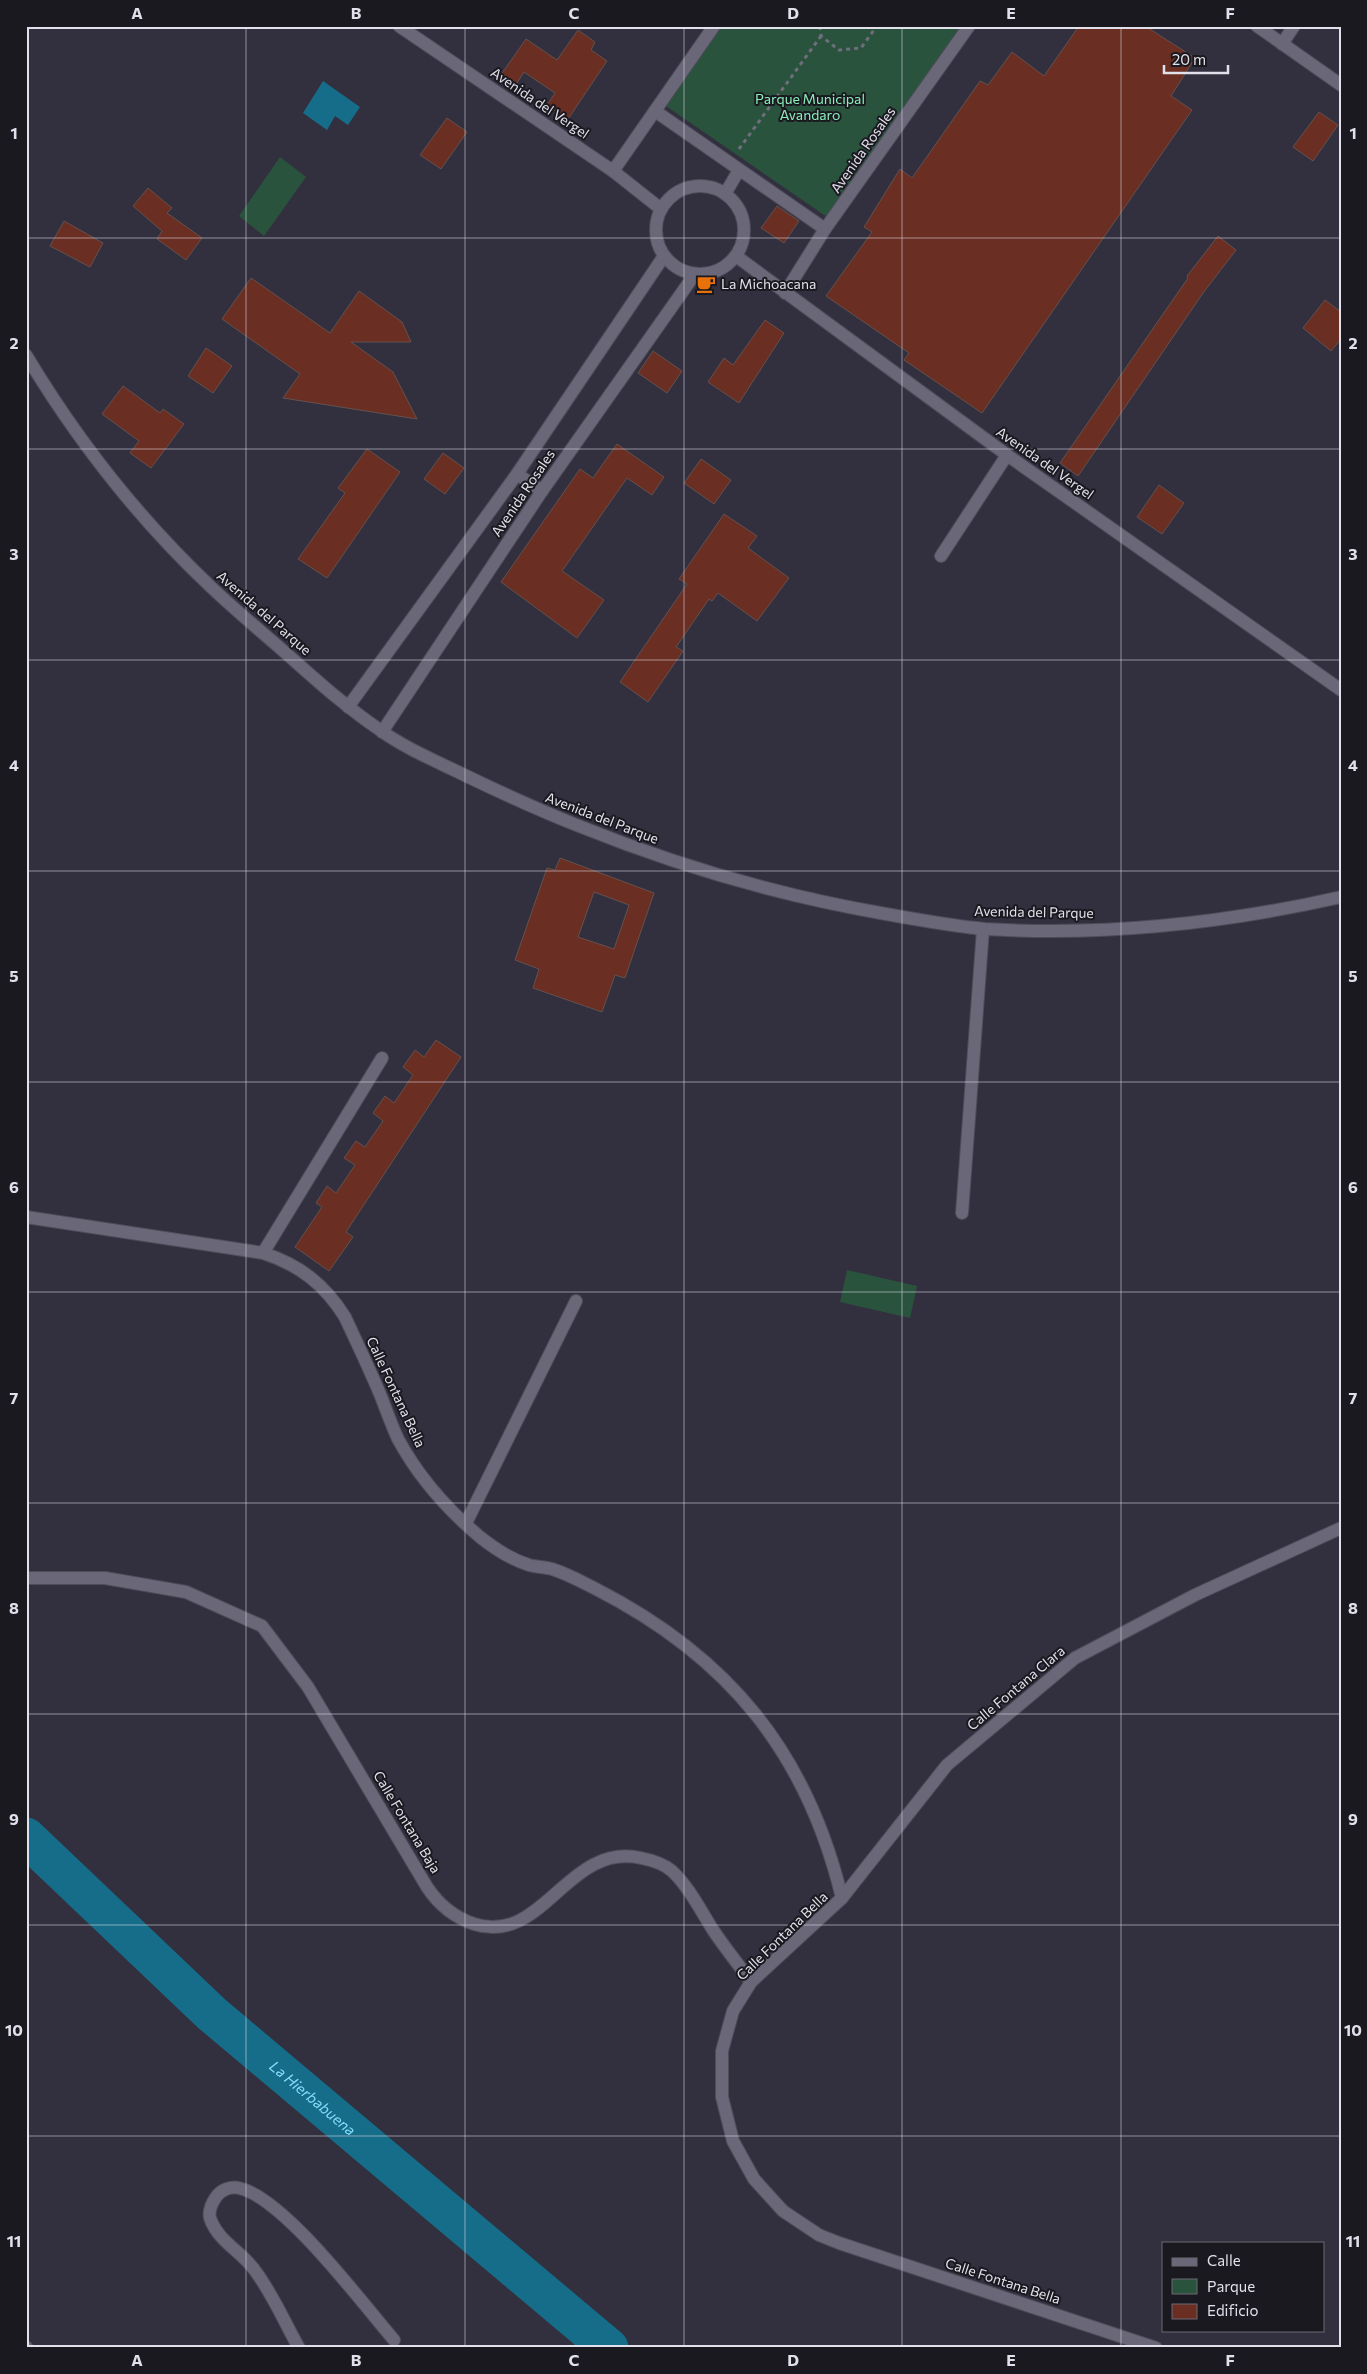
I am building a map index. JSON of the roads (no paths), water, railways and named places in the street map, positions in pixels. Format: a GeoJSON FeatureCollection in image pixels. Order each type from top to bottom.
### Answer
{"type":"FeatureCollection","features":[{"type":"Feature","properties":{"kind":"street","name":"Avenida del Vergel"},"geometry":{"type":"LineString","coordinates":[[399,26],[613,171],[661,209]]}},
{"type":"Feature","properties":{"kind":"street"},"geometry":{"type":"LineString","coordinates":[[613,171],[714,26]]}},
{"type":"Feature","properties":{"kind":"street","name":"Avenida Rosales"},"geometry":{"type":"LineString","coordinates":[[785,293],[826,229],[969,26]]}},
{"type":"Feature","properties":{"kind":"street"},"geometry":{"type":"LineString","coordinates":[[1257,26],[1341,85]]}},
{"type":"Feature","properties":{"kind":"street"},"geometry":{"type":"LineString","coordinates":[[1282,44],[1294,26]]}},
{"type":"Feature","properties":{"kind":"street"},"geometry":{"type":"LineString","coordinates":[[655,111],[826,229]]}},
{"type":"Feature","properties":{"kind":"street"},"geometry":{"type":"LineString","coordinates":[[725,194],[734,167]]}},
{"type":"Feature","properties":{"kind":"street"},"geometry":{"type":"LineString","coordinates":[[697,186],[712,187],[725,194],[736,204],[742,217],[744,231],[742,246],[736,256],[723,268],[710,274],[695,274],[677,268],[664,256],[656,233],[656,221],[661,209],[670,198],[683,190],[697,186]]}},
{"type":"Feature","properties":{"kind":"street","name":"Avenida Rosales"},"geometry":{"type":"LineString","coordinates":[[348,707],[517,474],[664,256]]}},
{"type":"Feature","properties":{"kind":"street","name":"Avenida del Vergel"},"geometry":{"type":"LineString","coordinates":[[736,256],[1007,455],[1341,690]]}},
{"type":"Feature","properties":{"kind":"street","name":"Avenida Rosales"},"geometry":{"type":"LineString","coordinates":[[382,732],[542,490],[695,274]]}},
{"type":"Feature","properties":{"kind":"street","name":"Avenida del Parque"},"geometry":{"type":"LineString","coordinates":[[26,355],[68,422],[102,466],[174,550],[213,590],[348,707],[382,732],[438,762],[545,813],[672,860],[795,896],[858,909],[983,929],[1089,929],[1156,925],[1270,910],[1341,897]]}},
{"type":"Feature","properties":{"kind":"street"},"geometry":{"type":"LineString","coordinates":[[941,556],[1007,455]]}},
{"type":"Feature","properties":{"kind":"street"},"geometry":{"type":"LineString","coordinates":[[517,474],[542,490]]}},
{"type":"Feature","properties":{"kind":"street"},"geometry":{"type":"LineString","coordinates":[[962,1213],[983,929]]}},
{"type":"Feature","properties":{"kind":"street"},"geometry":{"type":"LineString","coordinates":[[264,1253],[382,1058]]}},
{"type":"Feature","properties":{"kind":"street","name":"Calle Fontana Bella"},"geometry":{"type":"LineString","coordinates":[[26,1217],[264,1253],[289,1263],[312,1277],[336,1302],[349,1325],[398,1439],[425,1480],[466,1522],[492,1546],[507,1556],[570,1576],[629,1606],[683,1642],[732,1686],[774,1738],[809,1799],[831,1856],[842,1898],[751,1982],[733,2011],[726,2029],[722,2051],[722,2097],[733,2141],[742,2161],[754,2179],[783,2211],[819,2235],[1156,2348]]}},
{"type":"Feature","properties":{"kind":"street"},"geometry":{"type":"LineString","coordinates":[[466,1522],[576,1301]]}},
{"type":"Feature","properties":{"kind":"street","name":"Calle Fontana Clara"},"geometry":{"type":"LineString","coordinates":[[842,1898],[947,1765],[1075,1658],[1195,1595],[1341,1528]]}},
{"type":"Feature","properties":{"kind":"street","name":"Calle Fontana Baja"},"geometry":{"type":"LineString","coordinates":[[26,1578],[105,1578],[186,1592],[262,1626],[308,1687],[431,1893],[454,1916],[466,1922],[491,1927],[515,1923],[537,1910],[586,1867],[610,1858],[636,1857],[654,1862],[672,1871],[751,1982]]}},
{"type":"Feature","properties":{"kind":"street"},"geometry":{"type":"LineString","coordinates":[[299,2348],[256,2271],[224,2240],[209,2216],[211,2204],[219,2193],[227,2188],[238,2187],[262,2198],[288,2220],[328,2262],[394,2340]]}},
{"type":"Feature","properties":{"kind":"water"},"geometry":{"type":"Polygon","coordinates":[[[323,81],[360,107],[348,125],[335,116],[327,130],[303,113],[323,81]]]}},
{"type":"Feature","properties":{"kind":"waterway","name":"La Hierbabuena"},"geometry":{"type":"LineString","coordinates":[[26,1837],[212,2014],[609,2348]]}},
{"type":"Feature","properties":{"kind":"place","name":"La Michoacana"},"geometry":{"type":"Point","coordinates":[706,284]}},
{"type":"Feature","properties":{"kind":"park label","name":"Parque Municipal Avandaro"},"geometry":{"type":"Point","coordinates":[810,108]}}]}
